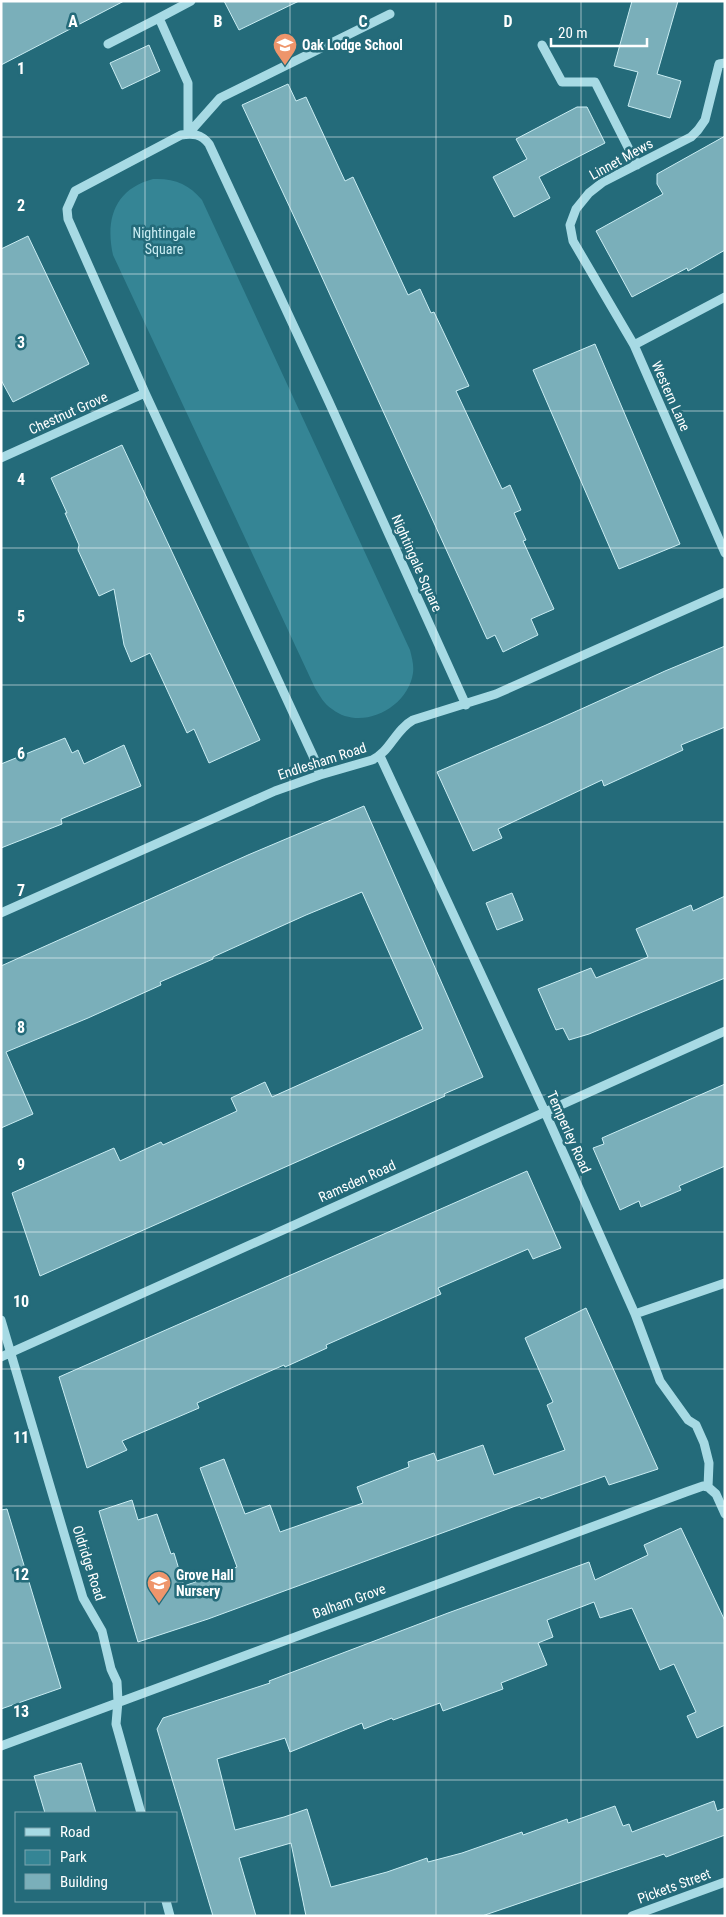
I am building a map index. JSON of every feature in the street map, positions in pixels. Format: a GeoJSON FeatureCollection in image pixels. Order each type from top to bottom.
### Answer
{"type":"FeatureCollection","features":[{"type":"Feature","properties":{"kind":"street"},"geometry":{"type":"LineString","coordinates":[[108,44],[191,1]]}},
{"type":"Feature","properties":{"kind":"street"},"geometry":{"type":"LineString","coordinates":[[320,775],[314,758],[145,393],[68,219],[67,209],[75,191],[86,184],[181,135],[188,134],[220,98],[390,14]]}},
{"type":"Feature","properties":{"kind":"street"},"geometry":{"type":"LineString","coordinates":[[159,18],[188,83],[188,134]]}},
{"type":"Feature","properties":{"kind":"street"},"geometry":{"type":"LineString","coordinates":[[542,45],[562,82],[594,82],[636,165]]}},
{"type":"Feature","properties":{"kind":"street","name":"Linnet Mews"},"geometry":{"type":"LineString","coordinates":[[634,345],[573,241],[570,225],[576,209],[589,193],[603,182],[692,137],[706,120],[720,64],[725,64]]}},
{"type":"Feature","properties":{"kind":"street","name":"Nightingale Square"},"geometry":{"type":"LineString","coordinates":[[188,134],[204,137],[209,144],[329,402],[466,705]]}},
{"type":"Feature","properties":{"kind":"street"},"geometry":{"type":"LineString","coordinates":[[634,345],[725,297]]}},
{"type":"Feature","properties":{"kind":"street","name":"Western Lane"},"geometry":{"type":"LineString","coordinates":[[634,345],[725,553]]}},
{"type":"Feature","properties":{"kind":"street","name":"Chestnut Grove"},"geometry":{"type":"LineString","coordinates":[[1,458],[145,393]]}},
{"type":"Feature","properties":{"kind":"street","name":"Endlesham Road"},"geometry":{"type":"LineString","coordinates":[[1,913],[275,791],[380,756],[404,726],[410,722],[496,694],[725,592]]}},
{"type":"Feature","properties":{"kind":"street","name":"Temperley Road"},"geometry":{"type":"LineString","coordinates":[[380,756],[545,1112],[636,1314],[660,1381],[688,1420],[696,1425],[704,1442],[709,1463],[708,1487]]}},
{"type":"Feature","properties":{"kind":"street","name":"Ramsden Road"},"geometry":{"type":"LineString","coordinates":[[1,1357],[725,1031]]}},
{"type":"Feature","properties":{"kind":"street"},"geometry":{"type":"LineString","coordinates":[[636,1314],[725,1283]]}},
{"type":"Feature","properties":{"kind":"street","name":"Oldridge Road"},"geometry":{"type":"LineString","coordinates":[[1,1320],[84,1598],[102,1631],[117,1682],[116,1724],[141,1812]]}},
{"type":"Feature","properties":{"kind":"street","name":"Balham Grove"},"geometry":{"type":"LineString","coordinates":[[1,1746],[118,1701],[694,1489],[703,1486],[708,1487]]}},
{"type":"Feature","properties":{"kind":"street"},"geometry":{"type":"LineString","coordinates":[[708,1487],[716,1494],[725,1514]]}},
{"type":"Feature","properties":{"kind":"street","name":"Pickets Street"},"geometry":{"type":"LineString","coordinates":[[632,1916],[725,1882]]}},
{"type":"Feature","properties":{"kind":"street"},"geometry":{"type":"LineString","coordinates":[[166,1902],[170,1916]]}},
{"type":"Feature","properties":{"kind":"green space","name":"Nightingale Square"},"geometry":{"type":"Polygon","coordinates":[[[153,179],[180,183],[192,190],[202,200],[410,650],[413,661],[413,673],[409,686],[393,706],[382,713],[356,718],[332,709],[322,700],[113,255],[111,229],[116,207],[130,190],[153,179]]]}},
{"type":"Feature","properties":{"kind":"building"},"geometry":{"type":"Polygon","coordinates":[[[1,1],[124,1],[1,65],[1,1]]]}},
{"type":"Feature","properties":{"kind":"building"},"geometry":{"type":"Polygon","coordinates":[[[224,1],[299,1],[239,30],[224,1]]]}},
{"type":"Feature","properties":{"kind":"building"},"geometry":{"type":"Polygon","coordinates":[[[632,1],[678,1],[657,74],[681,81],[670,118],[628,106],[638,72],[614,66],[632,1]]]}},
{"type":"Feature","properties":{"kind":"building"},"geometry":{"type":"Polygon","coordinates":[[[149,45],[160,71],[122,89],[110,63],[149,45]]]}},
{"type":"Feature","properties":{"kind":"building"},"geometry":{"type":"Polygon","coordinates":[[[288,84],[296,101],[306,97],[345,181],[353,177],[408,295],[420,289],[431,313],[434,312],[469,386],[456,391],[502,489],[510,485],[521,510],[514,513],[526,540],[523,541],[554,609],[531,619],[538,635],[503,652],[495,635],[487,639],[242,105],[288,84]]]}},
{"type":"Feature","properties":{"kind":"building"},"geometry":{"type":"Polygon","coordinates":[[[577,107],[587,107],[605,143],[539,177],[550,198],[514,217],[493,177],[527,159],[516,139],[577,107]]]}},
{"type":"Feature","properties":{"kind":"building"},"geometry":{"type":"Polygon","coordinates":[[[725,136],[725,250],[688,271],[687,268],[632,297],[596,231],[663,194],[657,184],[657,174],[725,136]]]}},
{"type":"Feature","properties":{"kind":"building"},"geometry":{"type":"Polygon","coordinates":[[[28,236],[89,364],[13,402],[1,380],[1,249],[28,236]]]}},
{"type":"Feature","properties":{"kind":"building"},"geometry":{"type":"Polygon","coordinates":[[[595,344],[680,544],[619,569],[533,370],[595,344]]]}},
{"type":"Feature","properties":{"kind":"building"},"geometry":{"type":"Polygon","coordinates":[[[122,445],[260,740],[209,763],[194,729],[187,733],[150,653],[131,662],[124,645],[114,589],[99,596],[78,550],[79,545],[65,513],[67,513],[51,478],[122,445]]]}},
{"type":"Feature","properties":{"kind":"building"},"geometry":{"type":"Polygon","coordinates":[[[725,646],[725,727],[681,745],[683,750],[604,786],[602,780],[498,829],[502,838],[473,851],[437,772],[725,646]]]}},
{"type":"Feature","properties":{"kind":"building"},"geometry":{"type":"Polygon","coordinates":[[[65,738],[72,753],[78,750],[84,764],[124,745],[141,786],[61,819],[62,824],[1,848],[1,764],[65,738]]]}},
{"type":"Feature","properties":{"kind":"building"},"geometry":{"type":"Polygon","coordinates":[[[364,806],[483,1077],[444,1094],[445,1096],[40,1276],[12,1193],[114,1148],[120,1161],[161,1142],[163,1145],[237,1111],[231,1098],[265,1082],[272,1097],[423,1029],[362,892],[213,957],[213,959],[160,982],[161,985],[88,1018],[6,1052],[33,1114],[1,1128],[1,966],[248,855],[364,806]]]}},
{"type":"Feature","properties":{"kind":"building"},"geometry":{"type":"Polygon","coordinates":[[[512,893],[523,920],[497,930],[486,903],[512,893]]]}},
{"type":"Feature","properties":{"kind":"building"},"geometry":{"type":"Polygon","coordinates":[[[725,896],[725,978],[589,1034],[569,1040],[563,1028],[556,1030],[538,989],[591,968],[596,978],[648,957],[636,929],[691,905],[693,911],[725,896]]]}},
{"type":"Feature","properties":{"kind":"building"},"geometry":{"type":"Polygon","coordinates":[[[725,1084],[725,1166],[679,1186],[681,1190],[641,1207],[639,1201],[620,1210],[593,1148],[604,1144],[602,1138],[725,1084]]]}},
{"type":"Feature","properties":{"kind":"building"},"geometry":{"type":"Polygon","coordinates":[[[527,1171],[561,1248],[533,1259],[528,1249],[438,1288],[441,1294],[326,1345],[327,1348],[285,1367],[284,1365],[197,1403],[199,1408],[122,1441],[127,1450],[87,1468],[59,1377],[527,1171]]]}},
{"type":"Feature","properties":{"kind":"building"},"geometry":{"type":"Polygon","coordinates":[[[586,1308],[658,1469],[609,1485],[605,1476],[541,1499],[540,1497],[208,1619],[138,1642],[99,1511],[132,1500],[138,1520],[157,1514],[171,1554],[174,1553],[184,1586],[237,1567],[200,1468],[224,1459],[245,1514],[270,1505],[280,1532],[363,1503],[357,1487],[409,1467],[408,1462],[434,1453],[437,1461],[483,1445],[494,1475],[565,1450],[547,1405],[553,1402],[525,1338],[586,1308]]]}},
{"type":"Feature","properties":{"kind":"building"},"geometry":{"type":"Polygon","coordinates":[[[7,1509],[61,1688],[1,1709],[1,1510],[7,1509]]]}},
{"type":"Feature","properties":{"kind":"building"},"geometry":{"type":"Polygon","coordinates":[[[681,1528],[725,1621],[725,1725],[697,1738],[687,1716],[696,1712],[674,1664],[660,1670],[632,1608],[600,1618],[594,1602],[547,1620],[553,1637],[538,1643],[547,1665],[501,1683],[503,1689],[443,1711],[440,1703],[364,1729],[362,1723],[290,1752],[285,1738],[217,1759],[235,1830],[307,1809],[331,1887],[387,1872],[427,1858],[428,1862],[462,1853],[522,1832],[523,1835],[567,1819],[568,1823],[615,1806],[623,1826],[629,1824],[632,1832],[714,1801],[717,1811],[725,1808],[725,1835],[666,1857],[664,1854],[482,1916],[306,1916],[291,1843],[239,1858],[256,1916],[213,1916],[157,1729],[163,1718],[270,1683],[269,1681],[448,1613],[589,1562],[595,1580],[648,1555],[644,1545],[681,1528]]]}},
{"type":"Feature","properties":{"kind":"building"},"geometry":{"type":"Polygon","coordinates":[[[81,1763],[96,1812],[45,1812],[34,1776],[81,1763]]]}},
{"type":"Feature","properties":{"kind":"place","name":"Oak Lodge School"},"geometry":{"type":"Point","coordinates":[285,66]}},
{"type":"Feature","properties":{"kind":"place","name":"Grove Hall Nursery"},"geometry":{"type":"Point","coordinates":[159,1604]}}]}
